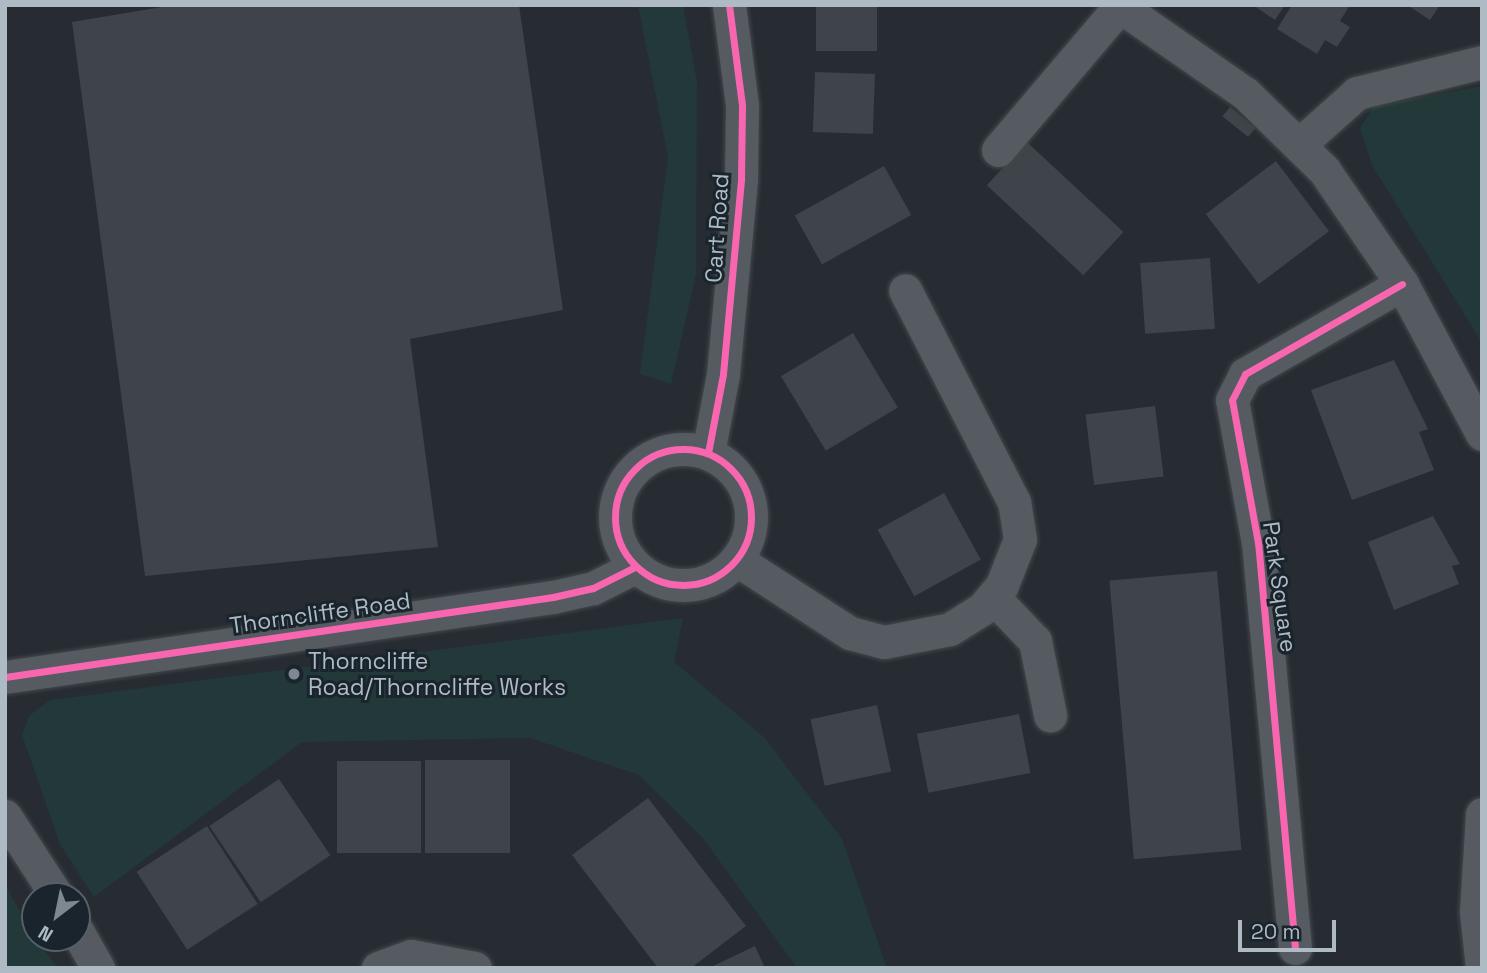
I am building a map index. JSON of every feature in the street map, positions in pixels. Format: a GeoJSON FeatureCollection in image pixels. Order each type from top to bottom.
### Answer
{"type":"FeatureCollection","features":[{"type":"Feature","properties":{"kind":"street","name":"Cart Road"},"geometry":{"type":"LineString","coordinates":[[708,453],[723,374],[741,179],[742,105],[729,5]]}},
{"type":"Feature","properties":{"kind":"street"},"geometry":{"type":"LineString","coordinates":[[998,150],[1119,6],[1246,94],[1301,143],[1402,284],[1482,434]]}},
{"type":"Feature","properties":{"kind":"street"},"geometry":{"type":"LineString","coordinates":[[1301,143],[1357,93],[1482,62]]}},
{"type":"Feature","properties":{"kind":"street","name":"Park Square"},"geometry":{"type":"LineString","coordinates":[[1295,948],[1258,543],[1232,400],[1245,374],[1402,284]]}},
{"type":"Feature","properties":{"kind":"street"},"geometry":{"type":"LineString","coordinates":[[737,560],[850,633],[884,642],[950,629],[993,597],[1020,539],[1014,502],[905,290]]}},
{"type":"Feature","properties":{"kind":"street"},"geometry":{"type":"LineString","coordinates":[[662,452],[708,453],[732,469],[748,493],[750,534],[737,560],[692,586],[653,579],[635,566],[615,524],[625,481],[662,452]]}},
{"type":"Feature","properties":{"kind":"street","name":"Thorncliffe Road"},"geometry":{"type":"LineString","coordinates":[[5,677],[554,597],[593,588],[635,566]]}},
{"type":"Feature","properties":{"kind":"street"},"geometry":{"type":"LineString","coordinates":[[993,597],[1035,641],[1050,715]]}},
{"type":"Feature","properties":{"kind":"street"},"geometry":{"type":"LineString","coordinates":[[1482,814],[1476,899],[1482,968]]}},
{"type":"Feature","properties":{"kind":"street"},"geometry":{"type":"LineString","coordinates":[[5,816],[48,882]]}},
{"type":"Feature","properties":{"kind":"street"},"geometry":{"type":"LineString","coordinates":[[89,952],[98,968]]}},
{"type":"Feature","properties":{"kind":"street"},"geometry":{"type":"LineString","coordinates":[[378,968],[411,956],[475,968]]}},
{"type":"Feature","properties":{"kind":"green space"},"geometry":{"type":"Polygon","coordinates":[[[638,5],[683,5],[697,82],[696,274],[671,384],[640,374],[668,157],[638,5]]]}},
{"type":"Feature","properties":{"kind":"green space"},"geometry":{"type":"Polygon","coordinates":[[[1482,86],[1482,343],[1372,165],[1360,128],[1374,106],[1482,86]]]}},
{"type":"Feature","properties":{"kind":"green space"},"geometry":{"type":"Polygon","coordinates":[[[683,618],[674,662],[764,737],[842,839],[887,968],[797,968],[702,837],[639,775],[530,738],[302,742],[94,897],[91,882],[84,882],[60,844],[22,735],[29,716],[50,700],[683,618]]]}},
{"type":"Feature","properties":{"kind":"green space"},"geometry":{"type":"Polygon","coordinates":[[[5,885],[21,913],[21,952],[46,952],[58,968],[5,968],[5,885]]]}},
{"type":"Feature","properties":{"kind":"building"},"geometry":{"type":"Polygon","coordinates":[[[174,5],[519,5],[563,310],[410,339],[438,547],[145,576],[72,22],[174,5]]]}},
{"type":"Feature","properties":{"kind":"building"},"geometry":{"type":"Polygon","coordinates":[[[816,5],[877,5],[877,51],[816,51],[816,5]]]}},
{"type":"Feature","properties":{"kind":"building"},"geometry":{"type":"Polygon","coordinates":[[[1253,5],[1285,5],[1275,20],[1253,5]]]}},
{"type":"Feature","properties":{"kind":"building"},"geometry":{"type":"Polygon","coordinates":[[[1292,5],[1350,5],[1340,21],[1350,27],[1337,47],[1325,40],[1317,54],[1277,29],[1292,5]]]}},
{"type":"Feature","properties":{"kind":"building"},"geometry":{"type":"Polygon","coordinates":[[[1407,5],[1440,5],[1430,20],[1407,5]]]}},
{"type":"Feature","properties":{"kind":"building"},"geometry":{"type":"Polygon","coordinates":[[[815,72],[875,74],[873,134],[813,132],[815,72]]]}},
{"type":"Feature","properties":{"kind":"building"},"geometry":{"type":"Polygon","coordinates":[[[1230,107],[1256,128],[1248,137],[1222,116],[1230,107]]]}},
{"type":"Feature","properties":{"kind":"building"},"geometry":{"type":"Polygon","coordinates":[[[1027,142],[1124,232],[1083,275],[987,185],[1027,142]]]}},
{"type":"Feature","properties":{"kind":"building"},"geometry":{"type":"Polygon","coordinates":[[[1276,161],[1329,231],[1259,284],[1206,214],[1276,161]]]}},
{"type":"Feature","properties":{"kind":"building"},"geometry":{"type":"Polygon","coordinates":[[[884,166],[911,215],[822,264],[795,215],[884,166]]]}},
{"type":"Feature","properties":{"kind":"building"},"geometry":{"type":"Polygon","coordinates":[[[1210,258],[1215,329],[1145,334],[1140,263],[1210,258]]]}},
{"type":"Feature","properties":{"kind":"building"},"geometry":{"type":"Polygon","coordinates":[[[853,333],[898,408],[826,451],[781,376],[853,333]]]}},
{"type":"Feature","properties":{"kind":"building"},"geometry":{"type":"Polygon","coordinates":[[[1394,360],[1428,429],[1419,432],[1434,470],[1352,500],[1311,390],[1394,360]]]}},
{"type":"Feature","properties":{"kind":"building"},"geometry":{"type":"Polygon","coordinates":[[[1155,406],[1164,476],[1094,485],[1086,415],[1155,406]]]}},
{"type":"Feature","properties":{"kind":"building"},"geometry":{"type":"Polygon","coordinates":[[[944,493],[981,559],[914,596],[878,530],[944,493]]]}},
{"type":"Feature","properties":{"kind":"building"},"geometry":{"type":"Polygon","coordinates":[[[1433,516],[1460,564],[1452,566],[1459,584],[1394,610],[1368,542],[1433,516]]]}},
{"type":"Feature","properties":{"kind":"building"},"geometry":{"type":"Polygon","coordinates":[[[1217,571],[1241,850],[1134,859],[1109,580],[1217,571]]]}},
{"type":"Feature","properties":{"kind":"building"},"geometry":{"type":"Polygon","coordinates":[[[877,705],[891,772],[825,786],[810,719],[877,705]]]}},
{"type":"Feature","properties":{"kind":"building"},"geometry":{"type":"Polygon","coordinates":[[[1019,714],[1030,773],[928,793],[917,734],[1019,714]]]}},
{"type":"Feature","properties":{"kind":"building"},"geometry":{"type":"Polygon","coordinates":[[[425,760],[510,760],[510,853],[425,853],[425,760]]]}},
{"type":"Feature","properties":{"kind":"building"},"geometry":{"type":"Polygon","coordinates":[[[337,761],[421,761],[421,853],[337,853],[337,761]]]}},
{"type":"Feature","properties":{"kind":"building"},"geometry":{"type":"Polygon","coordinates":[[[279,779],[330,855],[261,902],[209,826],[279,779]]]}},
{"type":"Feature","properties":{"kind":"building"},"geometry":{"type":"Polygon","coordinates":[[[648,798],[746,926],[691,968],[658,968],[572,855],[648,798]]]}},
{"type":"Feature","properties":{"kind":"building"},"geometry":{"type":"Polygon","coordinates":[[[207,826],[258,904],[187,950],[137,872],[207,826]]]}},
{"type":"Feature","properties":{"kind":"building"},"geometry":{"type":"Polygon","coordinates":[[[755,946],[765,968],[709,968],[755,946]]]}},
{"type":"Feature","properties":{"kind":"cycle path"},"geometry":{"type":"LineString","coordinates":[[708,453],[723,374],[741,179],[742,105],[729,5]]}},
{"type":"Feature","properties":{"kind":"cycle path"},"geometry":{"type":"LineString","coordinates":[[1295,948],[1258,543],[1232,400],[1245,374],[1402,284]]}},
{"type":"Feature","properties":{"kind":"cycle path"},"geometry":{"type":"LineString","coordinates":[[683,449],[709,454],[731,469],[746,491],[751,517],[746,543],[731,565],[709,580],[683,585],[657,580],[635,565],[620,543],[615,517],[620,491],[635,469],[657,454],[683,449]]}},
{"type":"Feature","properties":{"kind":"cycle path"},"geometry":{"type":"LineString","coordinates":[[5,677],[553,597],[593,588],[635,567]]}},
{"type":"Feature","properties":{"kind":"place","name":"Thorncliffe Road/Thorncliffe Works"},"geometry":{"type":"Point","coordinates":[294,674]}}]}
